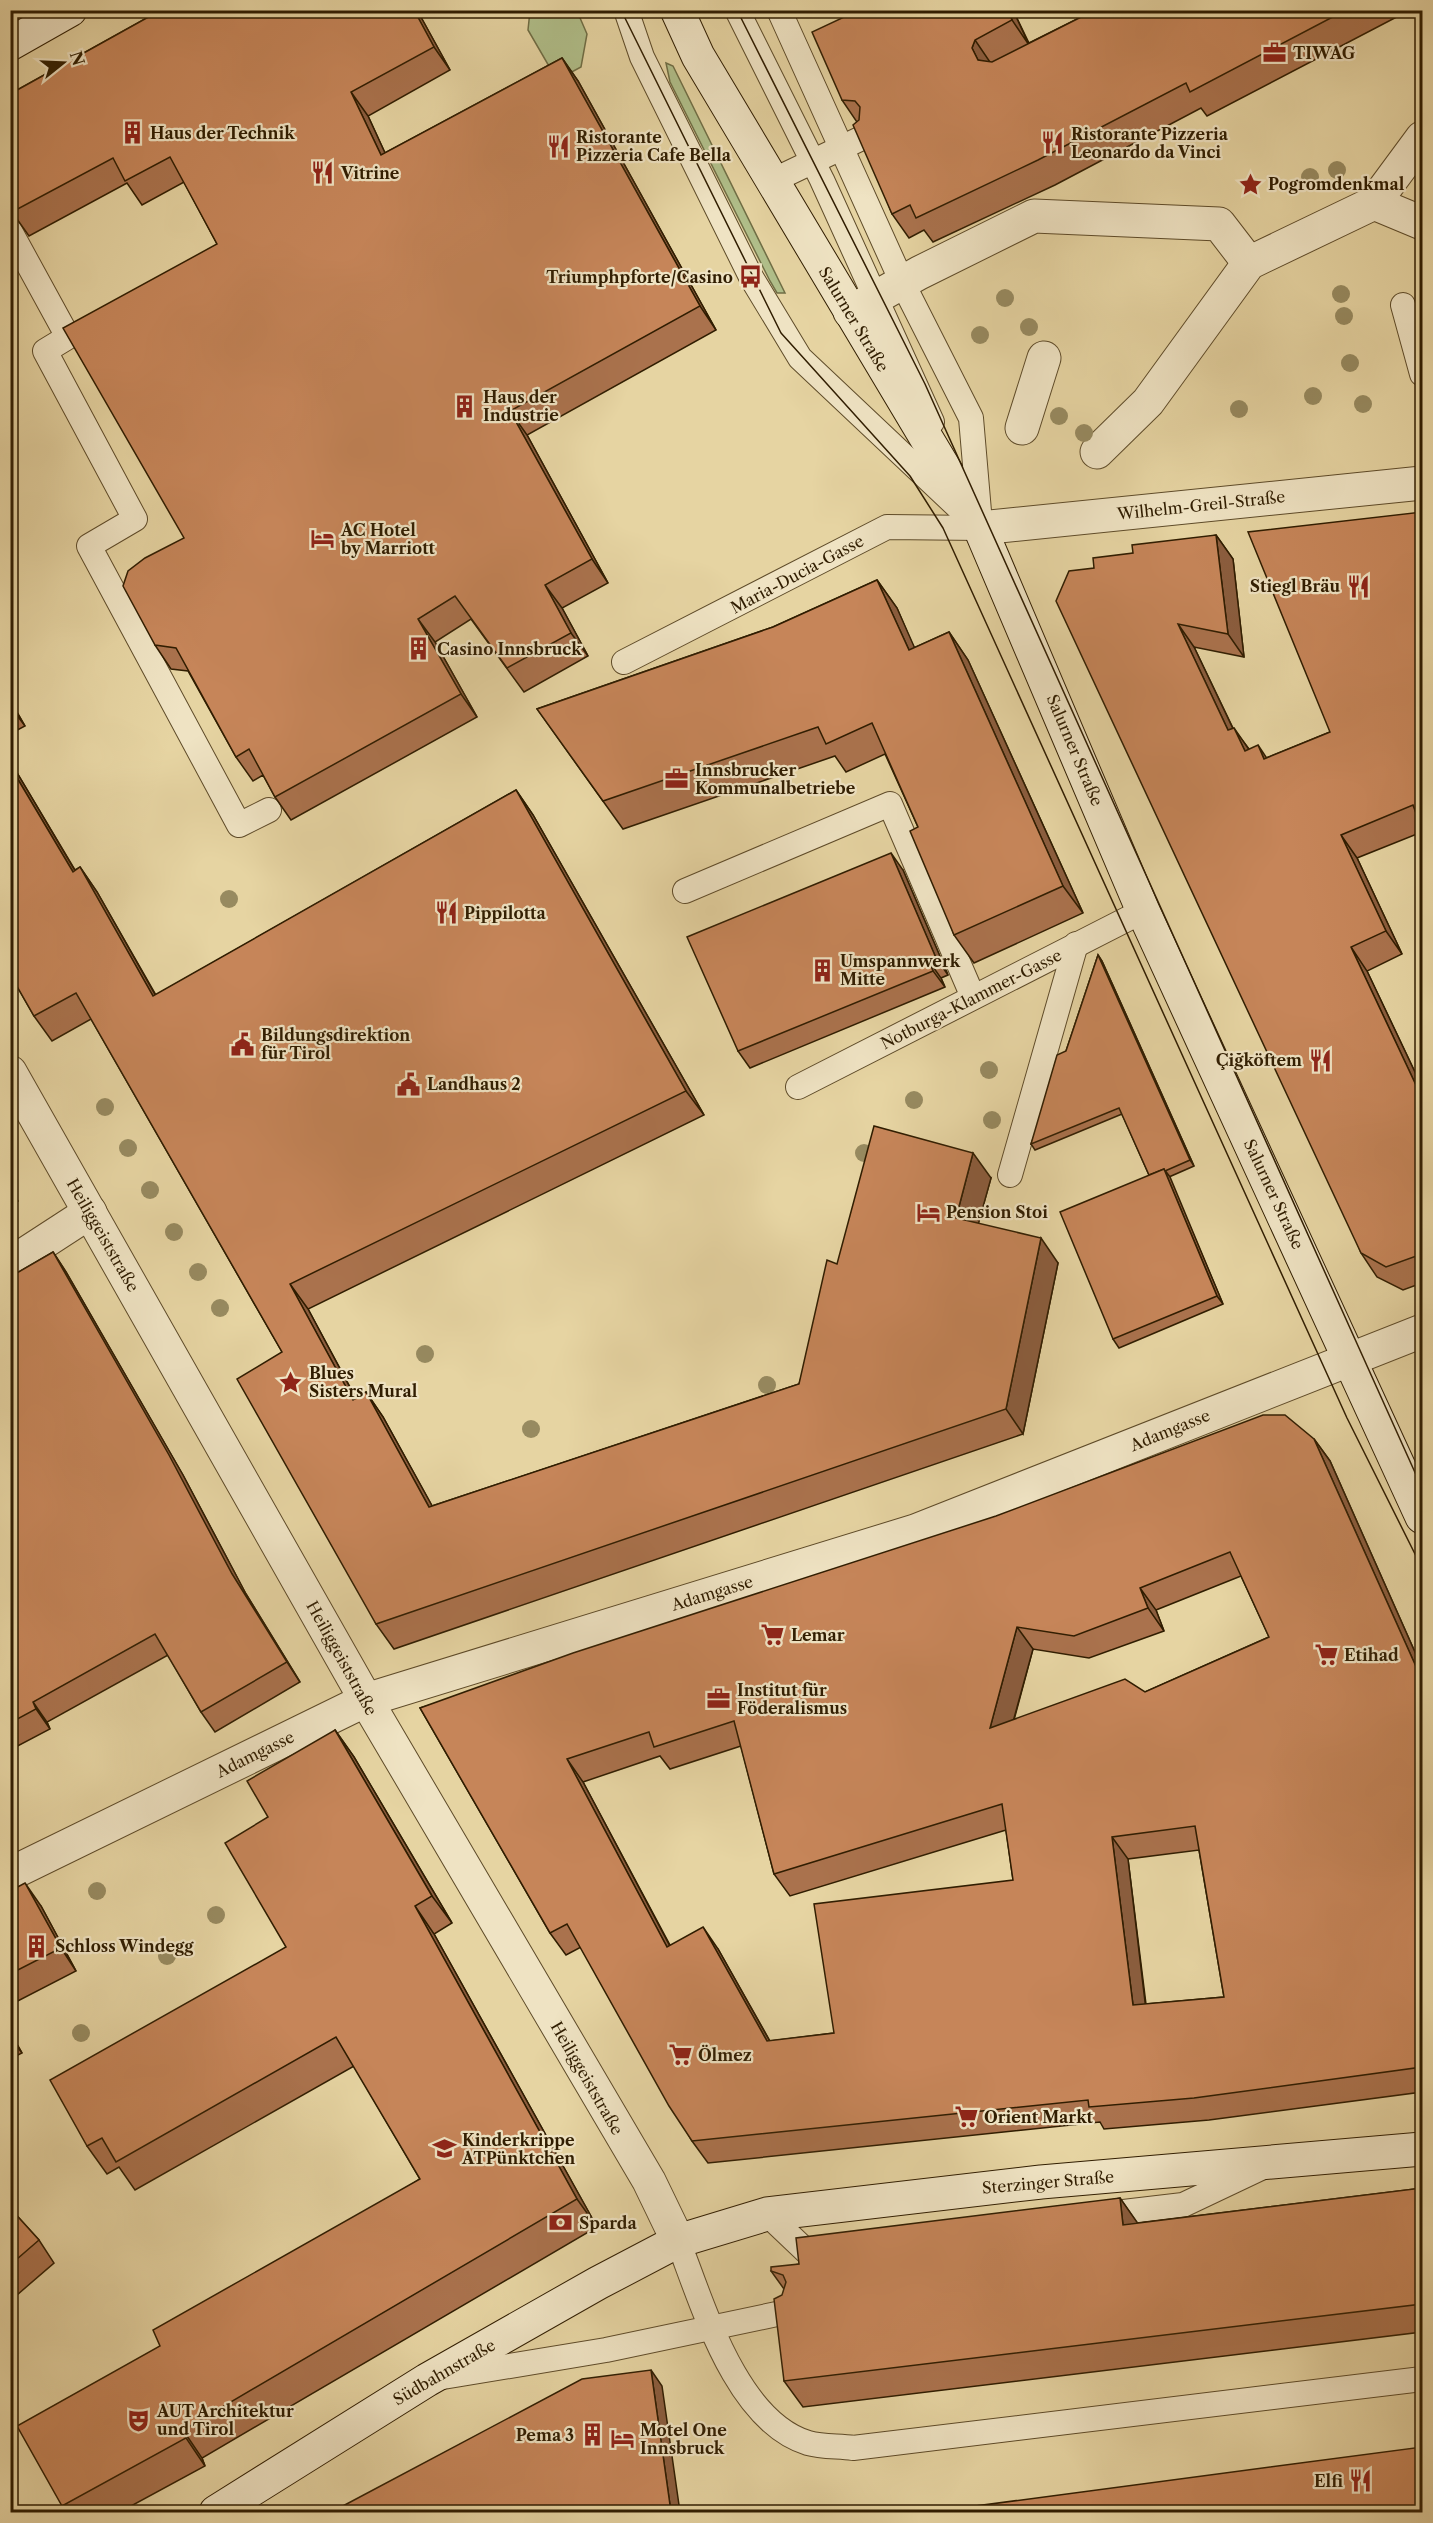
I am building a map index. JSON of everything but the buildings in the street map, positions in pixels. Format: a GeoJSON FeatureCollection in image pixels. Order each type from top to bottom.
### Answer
{"type":"FeatureCollection","features":[{"type":"Feature","properties":{"kind":"street"},"geometry":{"type":"LineString","coordinates":[[10,44],[70,10]]}},
{"type":"Feature","properties":{"kind":"street"},"geometry":{"type":"LineString","coordinates":[[662,10],[698,56]]}},
{"type":"Feature","properties":{"kind":"street","name":"Salurner Straße"},"geometry":{"type":"LineString","coordinates":[[677,10],[698,56],[772,181],[875,297],[980,528],[1143,911],[1422,1517]]}},
{"type":"Feature","properties":{"kind":"street"},"geometry":{"type":"LineString","coordinates":[[1097,452],[1148,402],[1249,263],[1374,204],[1422,138]]}},
{"type":"Feature","properties":{"kind":"street"},"geometry":{"type":"LineString","coordinates":[[1374,204],[1422,223]]}},
{"type":"Feature","properties":{"kind":"street"},"geometry":{"type":"LineString","coordinates":[[875,297],[1034,216],[1220,224],[1249,263]]}},
{"type":"Feature","properties":{"kind":"street"},"geometry":{"type":"LineString","coordinates":[[1022,428],[1044,358]]}},
{"type":"Feature","properties":{"kind":"street","name":"Wilhelm-Greil-Straße"},"geometry":{"type":"LineString","coordinates":[[980,528],[1422,483]]}},
{"type":"Feature","properties":{"kind":"street","name":"Heiliggeiststraße"},"geometry":{"type":"LineString","coordinates":[[10,1072],[366,1700],[649,2181],[678,2241]]}},
{"type":"Feature","properties":{"kind":"street"},"geometry":{"type":"LineString","coordinates":[[10,1264],[90,1212]]}},
{"type":"Feature","properties":{"kind":"street","name":"Adamgasse"},"geometry":{"type":"LineString","coordinates":[[10,1874],[366,1700],[915,1531],[1422,1330]]}},
{"type":"Feature","properties":{"kind":"street","name":"Sterzinger Straße"},"geometry":{"type":"LineString","coordinates":[[678,2241],[767,2214],[1019,2184],[1422,2149]]}},
{"type":"Feature","properties":{"kind":"street","name":"Südbahnstraße"},"geometry":{"type":"LineString","coordinates":[[216,2512],[427,2380],[678,2241]]}},
{"type":"Feature","properties":{"kind":"lane"},"geometry":{"type":"LineString","coordinates":[[626,10],[642,57],[751,277],[800,358],[980,528]]}},
{"type":"Feature","properties":{"kind":"lane"},"geometry":{"type":"LineString","coordinates":[[736,10],[813,162],[875,297],[971,418],[980,528]]}},
{"type":"Feature","properties":{"kind":"lane"},"geometry":{"type":"LineString","coordinates":[[779,10],[841,149],[875,297]]}},
{"type":"Feature","properties":{"kind":"lane"},"geometry":{"type":"LineString","coordinates":[[772,181],[864,137]]}},
{"type":"Feature","properties":{"kind":"lane"},"geometry":{"type":"LineString","coordinates":[[10,231],[68,338],[45,351],[135,519],[89,546],[239,825],[269,810]]}},
{"type":"Feature","properties":{"kind":"lane"},"geometry":{"type":"LineString","coordinates":[[1403,305],[1422,374]]}},
{"type":"Feature","properties":{"kind":"lane","name":"Maria-Ducia-Gasse"},"geometry":{"type":"LineString","coordinates":[[624,662],[887,527],[980,528]]}},
{"type":"Feature","properties":{"kind":"lane"},"geometry":{"type":"LineString","coordinates":[[685,891],[890,804],[973,997]]}},
{"type":"Feature","properties":{"kind":"lane","name":"Notburga-Klammer-Gasse"},"geometry":{"type":"LineString","coordinates":[[798,1088],[1143,911]]}},
{"type":"Feature","properties":{"kind":"lane"},"geometry":{"type":"LineString","coordinates":[[1010,1175],[1076,944]]}},
{"type":"Feature","properties":{"kind":"lane"},"geometry":{"type":"LineString","coordinates":[[1077,2218],[1183,2205],[1274,2162]]}},
{"type":"Feature","properties":{"kind":"lane"},"geometry":{"type":"LineString","coordinates":[[767,2214],[806,2251],[853,2245]]}},
{"type":"Feature","properties":{"kind":"lane"},"geometry":{"type":"LineString","coordinates":[[678,2241],[712,2328],[749,2399],[779,2427],[808,2443],[854,2448],[1422,2379]]}},
{"type":"Feature","properties":{"kind":"lane"},"geometry":{"type":"LineString","coordinates":[[427,2380],[606,2350],[791,2311]]}},
{"type":"Feature","properties":{"kind":"green space"},"geometry":{"type":"Polygon","coordinates":[[[530,11],[577,11],[587,34],[581,67],[557,80],[528,30],[530,11]]]}},
{"type":"Feature","properties":{"kind":"green space"},"geometry":{"type":"Polygon","coordinates":[[[666,63],[673,66],[785,293],[777,293],[770,281],[670,82],[666,63]]]}},
{"type":"Feature","properties":{"kind":"tram line"},"geometry":{"type":"LineString","coordinates":[[621,10],[781,333],[910,476],[943,528],[1347,1418],[1422,1568]]}},
{"type":"Feature","properties":{"kind":"tram line"},"geometry":{"type":"LineString","coordinates":[[737,10],[925,384],[1422,1488]]}},
{"type":"Feature","properties":{"kind":"place","name":"TIWAG"},"geometry":{"type":"Point","coordinates":[1275,53]}},
{"type":"Feature","properties":{"kind":"place","name":"Haus der Technik"},"geometry":{"type":"Point","coordinates":[132,133]}},
{"type":"Feature","properties":{"kind":"place","name":"Ristorante Pizzeria Leonardo da Vinci"},"geometry":{"type":"Point","coordinates":[1053,143]}},
{"type":"Feature","properties":{"kind":"place","name":"Ristorante Pizzeria Cafe Bella"},"geometry":{"type":"Point","coordinates":[558,146]}},
{"type":"Feature","properties":{"kind":"place","name":"Vitrine"},"geometry":{"type":"Point","coordinates":[323,173]}},
{"type":"Feature","properties":{"kind":"place","name":"Pogromdenkmal"},"geometry":{"type":"Point","coordinates":[1250,184]}},
{"type":"Feature","properties":{"kind":"place","name":"Triumphpforte/Casino"},"geometry":{"type":"Point","coordinates":[751,277]}},
{"type":"Feature","properties":{"kind":"place","name":"Haus der Industrie"},"geometry":{"type":"Point","coordinates":[465,406]}},
{"type":"Feature","properties":{"kind":"place","name":"AC Hotel by Marriott"},"geometry":{"type":"Point","coordinates":[323,539]}},
{"type":"Feature","properties":{"kind":"place","name":"Stiegl Bräu"},"geometry":{"type":"Point","coordinates":[1358,586]}},
{"type":"Feature","properties":{"kind":"place","name":"Casino Innsbruck"},"geometry":{"type":"Point","coordinates":[419,649]}},
{"type":"Feature","properties":{"kind":"place","name":"Innsbrucker Kommunalbetriebe"},"geometry":{"type":"Point","coordinates":[677,779]}},
{"type":"Feature","properties":{"kind":"place","name":"Pippilotta"},"geometry":{"type":"Point","coordinates":[446,913]}},
{"type":"Feature","properties":{"kind":"place","name":"Umspannwerk Mitte"},"geometry":{"type":"Point","coordinates":[822,970]}},
{"type":"Feature","properties":{"kind":"place","name":"Bildungsdirektion für Tirol"},"geometry":{"type":"Point","coordinates":[243,1044]}},
{"type":"Feature","properties":{"kind":"place","name":"Çiğköftem"},"geometry":{"type":"Point","coordinates":[1320,1060]}},
{"type":"Feature","properties":{"kind":"place","name":"Landhaus 2"},"geometry":{"type":"Point","coordinates":[409,1084]}},
{"type":"Feature","properties":{"kind":"place","name":"Pension Stoi"},"geometry":{"type":"Point","coordinates":[928,1212]}},
{"type":"Feature","properties":{"kind":"place","name":"Blues Sisters Mural"},"geometry":{"type":"Point","coordinates":[291,1382]}},
{"type":"Feature","properties":{"kind":"place","name":"Lemar"},"geometry":{"type":"Point","coordinates":[773,1635]}},
{"type":"Feature","properties":{"kind":"place","name":"Etihad"},"geometry":{"type":"Point","coordinates":[1326,1655]}},
{"type":"Feature","properties":{"kind":"place","name":"Institut für Föderalismus"},"geometry":{"type":"Point","coordinates":[719,1699]}},
{"type":"Feature","properties":{"kind":"place","name":"Schloss Windegg"},"geometry":{"type":"Point","coordinates":[37,1946]}},
{"type":"Feature","properties":{"kind":"place","name":"Ölmez"},"geometry":{"type":"Point","coordinates":[680,2055]}},
{"type":"Feature","properties":{"kind":"place","name":"Orient Markt"},"geometry":{"type":"Point","coordinates":[966,2117]}},
{"type":"Feature","properties":{"kind":"place","name":"Kinderkrippe ATPünktchen"},"geometry":{"type":"Point","coordinates":[444,2149]}},
{"type":"Feature","properties":{"kind":"place","name":"Sparda"},"geometry":{"type":"Point","coordinates":[561,2223]}},
{"type":"Feature","properties":{"kind":"place","name":"AUT Architektur und Tirol"},"geometry":{"type":"Point","coordinates":[139,2420]}},
{"type":"Feature","properties":{"kind":"place","name":"Pema 3"},"geometry":{"type":"Point","coordinates":[592,2435]}},
{"type":"Feature","properties":{"kind":"place","name":"Motel One Innsbruck"},"geometry":{"type":"Point","coordinates":[622,2439]}},
{"type":"Feature","properties":{"kind":"place","name":"Elfi"},"geometry":{"type":"Point","coordinates":[1361,2481]}}]}
